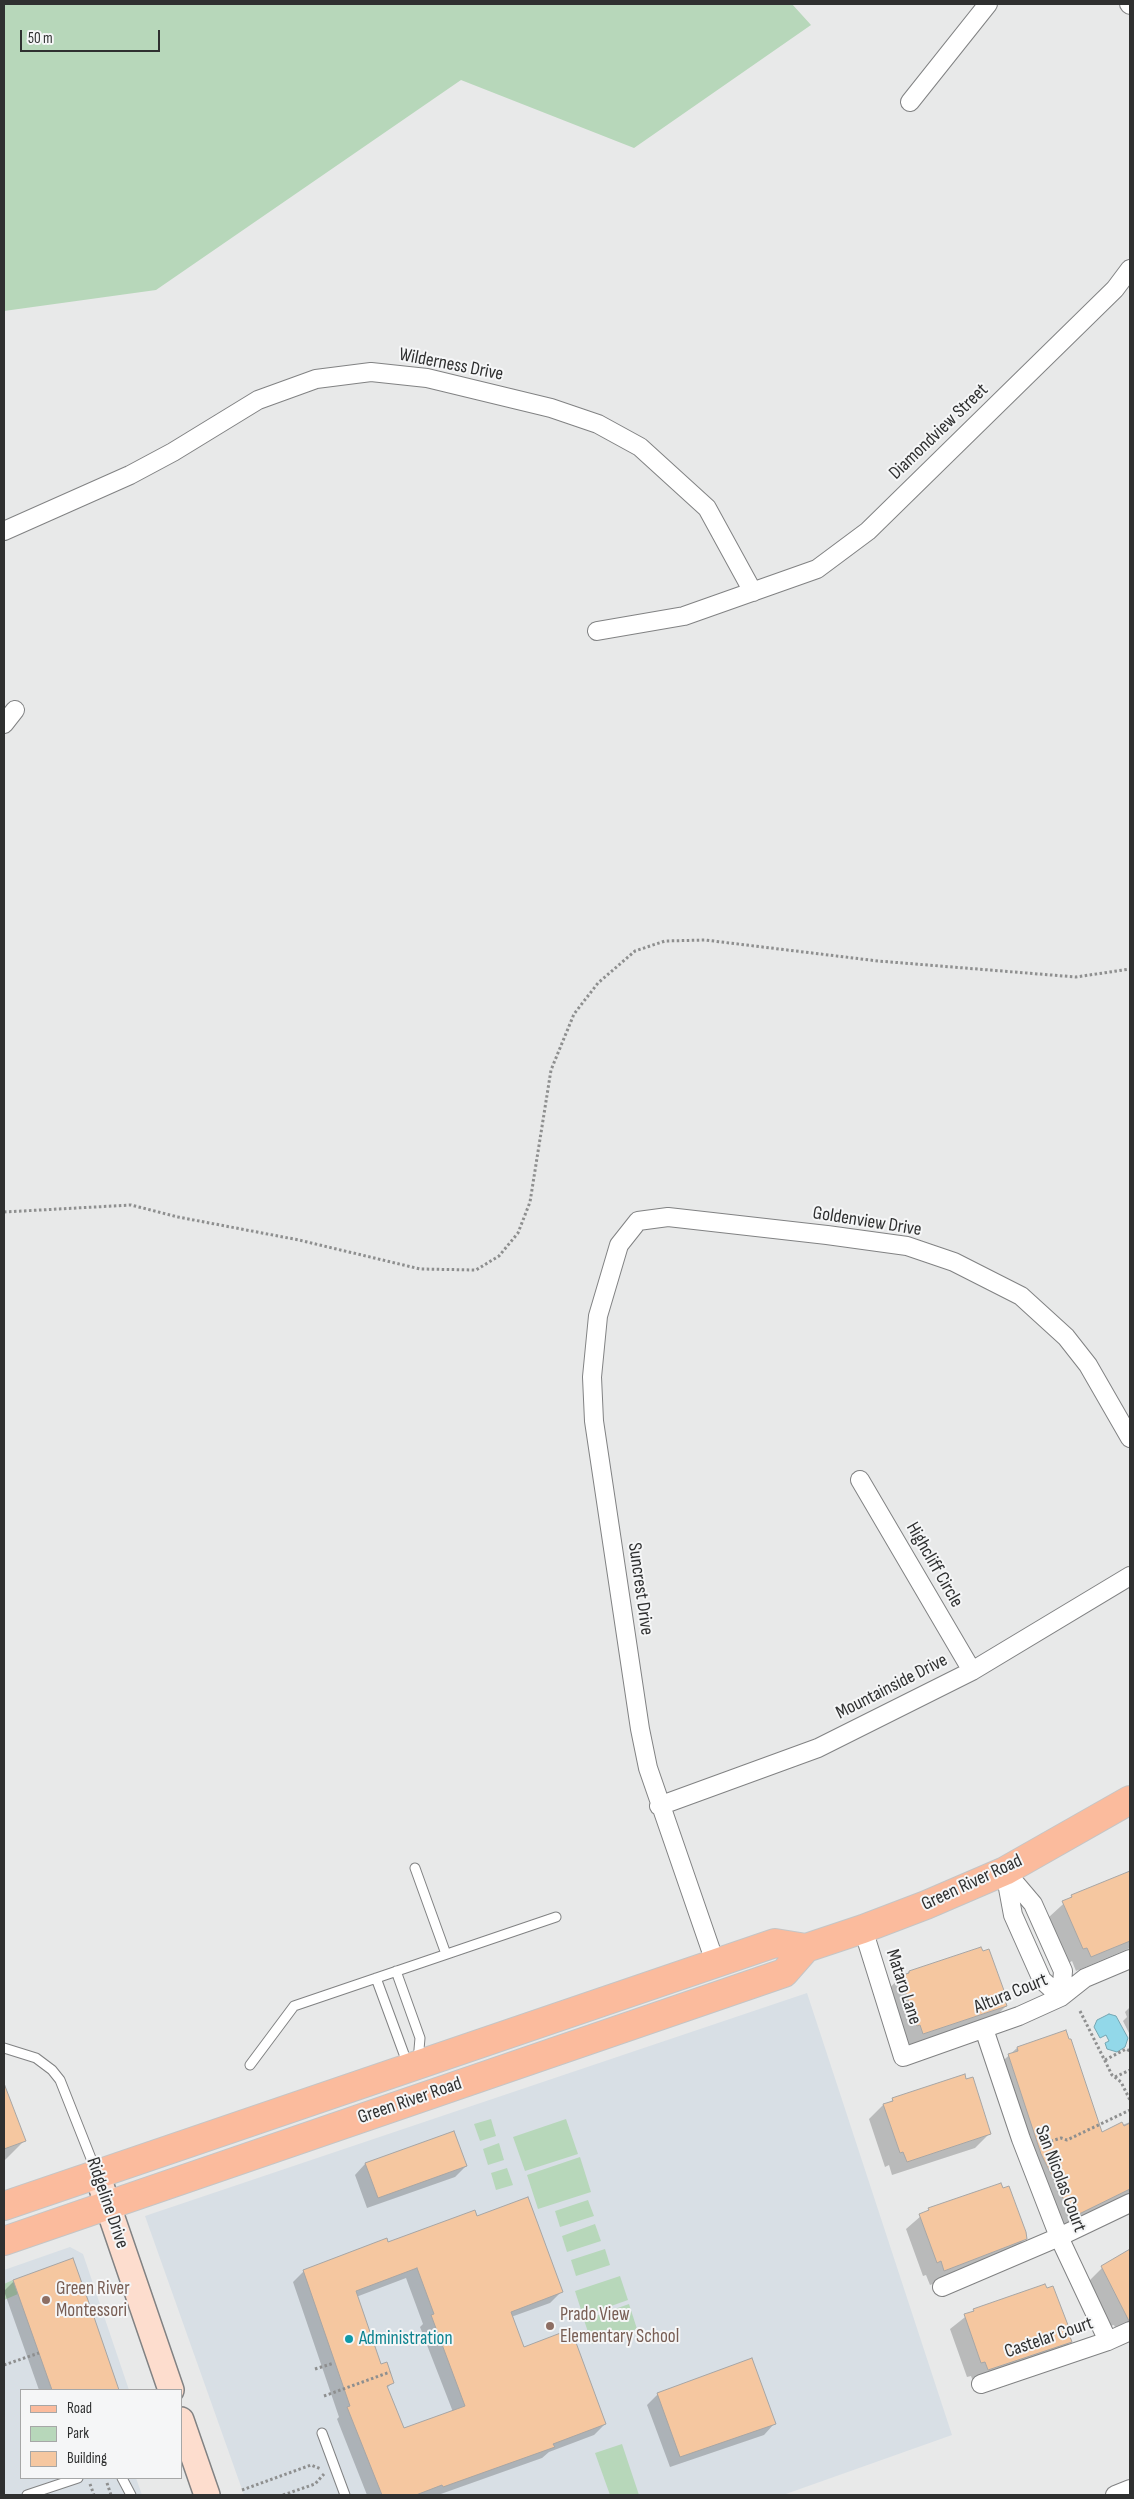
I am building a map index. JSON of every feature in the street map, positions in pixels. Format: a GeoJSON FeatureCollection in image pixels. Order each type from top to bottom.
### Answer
{"type":"FeatureCollection","features":[{"type":"Feature","properties":{"kind":"main road","name":"Green River Road"},"geometry":{"type":"LineString","coordinates":[[4,2206],[715,1962],[775,1943],[806,1948],[863,1929],[926,1905],[1004,1871],[1130,1800]]}},
{"type":"Feature","properties":{"kind":"main road","name":"Green River Road"},"geometry":{"type":"LineString","coordinates":[[4,2241],[784,1973],[806,1948]]}},
{"type":"Feature","properties":{"kind":"main road"},"geometry":{"type":"LineString","coordinates":[[679,2010],[715,1962]]}},
{"type":"Feature","properties":{"kind":"main road"},"geometry":{"type":"LineString","coordinates":[[404,2103],[413,2065]]}},
{"type":"Feature","properties":{"kind":"street"},"geometry":{"type":"LineString","coordinates":[[910,102],[988,4]]}},
{"type":"Feature","properties":{"kind":"street","name":"Diamondview Street"},"geometry":{"type":"LineString","coordinates":[[597,631],[684,616],[817,569],[868,531],[1115,289],[1130,269]]}},
{"type":"Feature","properties":{"kind":"street","name":"Wilderness Drive"},"geometry":{"type":"LineString","coordinates":[[4,531],[130,475],[173,452],[258,400],[316,379],[371,372],[428,378],[551,408],[598,424],[640,447],[707,508],[753,592]]}},
{"type":"Feature","properties":{"kind":"street","name":"Goldenview Drive"},"geometry":{"type":"LineString","coordinates":[[638,1221],[668,1217],[828,1235],[906,1246],[954,1262],[1021,1296],[1066,1337],[1088,1364],[1130,1438]]}},
{"type":"Feature","properties":{"kind":"street","name":"Suncrest Drive"},"geometry":{"type":"LineString","coordinates":[[638,1221],[619,1245],[598,1316],[592,1377],[594,1422],[640,1729],[659,1806],[715,1962]]}},
{"type":"Feature","properties":{"kind":"street","name":"Highcliff Circle"},"geometry":{"type":"LineString","coordinates":[[860,1480],[972,1671]]}},
{"type":"Feature","properties":{"kind":"street","name":"Mountainside Drive"},"geometry":{"type":"LineString","coordinates":[[659,1806],[818,1748],[972,1671],[1130,1576]]}},
{"type":"Feature","properties":{"kind":"street"},"geometry":{"type":"LineString","coordinates":[[1004,1871],[1014,1915],[1038,1972],[1042,1980],[1061,1997]]}},
{"type":"Feature","properties":{"kind":"street","name":"Mataro Lane"},"geometry":{"type":"LineString","coordinates":[[863,1929],[903,2057]]}},
{"type":"Feature","properties":{"kind":"street","name":"Altura Court"},"geometry":{"type":"LineString","coordinates":[[903,2057],[1019,2016],[1061,1997],[1085,1978],[1130,1959]]}},
{"type":"Feature","properties":{"kind":"street","name":"San Nicolas Court"},"geometry":{"type":"LineString","coordinates":[[984,2029],[1021,2138],[1059,2237],[1108,2341]]}},
{"type":"Feature","properties":{"kind":"street","name":"Ridgeline Drive"},"geometry":{"type":"LineString","coordinates":[[97,2174],[171,2389]]}},
{"type":"Feature","properties":{"kind":"street"},"geometry":{"type":"LineString","coordinates":[[942,2287],[1059,2237],[1130,2203]]}},
{"type":"Feature","properties":{"kind":"street","name":"Castelar Court"},"geometry":{"type":"LineString","coordinates":[[981,2384],[1108,2341],[1130,2331]]}},
{"type":"Feature","properties":{"kind":"street"},"geometry":{"type":"LineString","coordinates":[[182,2423],[207,2495]]}},
{"type":"Feature","properties":{"kind":"street"},"geometry":{"type":"LineString","coordinates":[[1115,2495],[1130,2489]]}},
{"type":"Feature","properties":{"kind":"lane"},"geometry":{"type":"LineString","coordinates":[[415,1868],[446,1954]]}},
{"type":"Feature","properties":{"kind":"lane"},"geometry":{"type":"LineString","coordinates":[[250,2065],[294,2006],[556,1917]]}},
{"type":"Feature","properties":{"kind":"lane"},"geometry":{"type":"LineString","coordinates":[[396,1971],[420,2038],[413,2065]]}},
{"type":"Feature","properties":{"kind":"lane"},"geometry":{"type":"LineString","coordinates":[[376,1978],[413,2065]]}},
{"type":"Feature","properties":{"kind":"lane","name":"Ridgeline Drive"},"geometry":{"type":"LineString","coordinates":[[4,2048],[36,2058],[52,2070],[60,2080],[97,2174]]}},
{"type":"Feature","properties":{"kind":"lane"},"geometry":{"type":"LineString","coordinates":[[322,2433],[345,2495]]}},
{"type":"Feature","properties":{"kind":"lane"},"geometry":{"type":"LineString","coordinates":[[27,2495],[75,2479]]}},
{"type":"Feature","properties":{"kind":"lane"},"geometry":{"type":"LineString","coordinates":[[123,2479],[131,2495]]}},
{"type":"Feature","properties":{"kind":"path"},"geometry":{"type":"LineString","coordinates":[[4,1212],[131,1205],[178,1217],[299,1240],[420,1269],[476,1270],[499,1256],[518,1233],[530,1202],[551,1070],[574,1014],[598,983],[635,952],[665,941],[705,940],[878,961],[1076,977],[1130,969]]}},
{"type":"Feature","properties":{"kind":"path"},"geometry":{"type":"LineString","coordinates":[[1080,2011],[1115,2078],[1121,2082],[1130,2100]]}},
{"type":"Feature","properties":{"kind":"path"},"geometry":{"type":"LineString","coordinates":[[1105,2060],[1126,2049],[1130,2050]]}},
{"type":"Feature","properties":{"kind":"path"},"geometry":{"type":"LineString","coordinates":[[1115,2078],[1130,2070]]}},
{"type":"Feature","properties":{"kind":"path"},"geometry":{"type":"LineString","coordinates":[[1036,2146],[1061,2138],[1067,2140],[1130,2110]]}},
{"type":"Feature","properties":{"kind":"path"},"geometry":{"type":"LineString","coordinates":[[4,2365],[38,2353]]}},
{"type":"Feature","properties":{"kind":"path"},"geometry":{"type":"LineString","coordinates":[[315,2370],[334,2363]]}},
{"type":"Feature","properties":{"kind":"path"},"geometry":{"type":"LineString","coordinates":[[324,2396],[390,2372]]}},
{"type":"Feature","properties":{"kind":"path"},"geometry":{"type":"LineString","coordinates":[[242,2490],[311,2465],[327,2470],[315,2484],[283,2495]]}},
{"type":"Feature","properties":{"kind":"path"},"geometry":{"type":"LineString","coordinates":[[106,2482],[111,2495]]}},
{"type":"Feature","properties":{"kind":"path"},"geometry":{"type":"LineString","coordinates":[[90,2483],[94,2495]]}},
{"type":"Feature","properties":{"kind":"shaded area","name":"Prado View Elementary School"},"geometry":{"type":"Polygon","coordinates":[[[807,1993],[952,2435],[783,2495],[244,2495],[145,2216],[807,1993]]]}},
{"type":"Feature","properties":{"kind":"shaded area"},"geometry":{"type":"Polygon","coordinates":[[[70,2247],[83,2254],[129,2389],[20,2389],[20,2479],[136,2479],[142,2495],[4,2495],[4,2270],[70,2247]]]}},
{"type":"Feature","properties":{"kind":"green space"},"geometry":{"type":"Polygon","coordinates":[[[4,4],[792,4],[811,25],[634,148],[461,80],[156,290],[4,311],[4,4]]]}},
{"type":"Feature","properties":{"kind":"green space"},"geometry":{"type":"Polygon","coordinates":[[[491,2119],[496,2136],[480,2141],[474,2124],[491,2119]]]}},
{"type":"Feature","properties":{"kind":"green space"},"geometry":{"type":"Polygon","coordinates":[[[566,2119],[578,2154],[525,2171],[513,2137],[566,2119]]]}},
{"type":"Feature","properties":{"kind":"green space"},"geometry":{"type":"Polygon","coordinates":[[[499,2143],[504,2160],[488,2165],[483,2149],[499,2143]]]}},
{"type":"Feature","properties":{"kind":"green space"},"geometry":{"type":"Polygon","coordinates":[[[580,2157],[591,2192],[538,2209],[527,2175],[580,2157]]]}},
{"type":"Feature","properties":{"kind":"green space"},"geometry":{"type":"Polygon","coordinates":[[[507,2168],[513,2185],[496,2190],[491,2173],[507,2168]]]}},
{"type":"Feature","properties":{"kind":"green space"},"geometry":{"type":"Polygon","coordinates":[[[588,2200],[594,2216],[560,2227],[555,2211],[588,2200]]]}},
{"type":"Feature","properties":{"kind":"green space"},"geometry":{"type":"Polygon","coordinates":[[[595,2224],[601,2241],[567,2252],[562,2236],[595,2224]]]}},
{"type":"Feature","properties":{"kind":"green space"},"geometry":{"type":"Polygon","coordinates":[[[605,2249],[610,2265],[576,2276],[571,2260],[605,2249]]]}},
{"type":"Feature","properties":{"kind":"green space"},"geometry":{"type":"Polygon","coordinates":[[[620,2276],[628,2300],[583,2316],[575,2291],[620,2276]]]}},
{"type":"Feature","properties":{"kind":"green space"},"geometry":{"type":"Polygon","coordinates":[[[13,2280],[18,2294],[4,2300],[4,2284],[13,2280]]]}},
{"type":"Feature","properties":{"kind":"green space"},"geometry":{"type":"Polygon","coordinates":[[[629,2304],[637,2329],[592,2344],[584,2320],[629,2304]]]}},
{"type":"Feature","properties":{"kind":"green space"},"geometry":{"type":"Polygon","coordinates":[[[622,2444],[639,2495],[610,2495],[595,2453],[622,2444]]]}},
{"type":"Feature","properties":{"kind":"water"},"geometry":{"type":"Polygon","coordinates":[[[1109,2014],[1116,2016],[1128,2038],[1125,2047],[1117,2052],[1107,2049],[1105,2043],[1109,2041],[1106,2035],[1100,2038],[1094,2027],[1097,2020],[1109,2014]]]}},
{"type":"Feature","properties":{"kind":"building"},"geometry":{"type":"Polygon","coordinates":[[[1130,1871],[1130,1941],[1091,1957],[1087,1948],[1083,1949],[1062,1901],[1072,1897],[1071,1895],[1130,1871]]]}},
{"type":"Feature","properties":{"kind":"building"},"geometry":{"type":"Polygon","coordinates":[[[981,1947],[983,1951],[989,1949],[1006,1996],[1004,1997],[1007,2006],[923,2034],[920,2025],[917,2026],[900,1976],[909,1973],[909,1971],[981,1947]]]}},
{"type":"Feature","properties":{"kind":"building"},"geometry":{"type":"Polygon","coordinates":[[[1066,2030],[1069,2039],[1071,2039],[1102,2132],[1122,2122],[1124,2126],[1130,2123],[1130,2189],[1075,2216],[1071,2206],[1068,2208],[1041,2154],[1008,2054],[1018,2051],[1017,2047],[1066,2030]]]}},
{"type":"Feature","properties":{"kind":"building"},"geometry":{"type":"Polygon","coordinates":[[[965,2074],[966,2079],[973,2077],[991,2134],[907,2162],[903,2152],[900,2153],[883,2104],[893,2101],[892,2098],[965,2074]]]}},
{"type":"Feature","properties":{"kind":"building"},"geometry":{"type":"Polygon","coordinates":[[[4,2087],[26,2141],[4,2149],[4,2087]]]}},
{"type":"Feature","properties":{"kind":"building"},"geometry":{"type":"Polygon","coordinates":[[[454,2131],[467,2166],[378,2198],[365,2163],[454,2131]]]}},
{"type":"Feature","properties":{"kind":"building"},"geometry":{"type":"Polygon","coordinates":[[[1001,2183],[1003,2188],[1009,2186],[1027,2239],[944,2271],[941,2261],[937,2263],[919,2214],[929,2210],[928,2208],[1001,2183]]]}},
{"type":"Feature","properties":{"kind":"building"},"geometry":{"type":"Polygon","coordinates":[[[528,2197],[563,2292],[511,2312],[524,2347],[571,2329],[606,2424],[553,2444],[555,2447],[443,2487],[442,2485],[416,2495],[382,2495],[347,2407],[350,2406],[303,2270],[387,2238],[388,2242],[475,2210],[477,2216],[528,2197]],[[417,2268],[356,2291],[381,2364],[387,2362],[394,2383],[387,2386],[404,2428],[465,2406],[431,2315],[434,2314],[417,2268]]]}},
{"type":"Feature","properties":{"kind":"building"},"geometry":{"type":"Polygon","coordinates":[[[1130,2249],[1130,2320],[1129,2321],[1101,2266],[1130,2249]]]}},
{"type":"Feature","properties":{"kind":"building"},"geometry":{"type":"Polygon","coordinates":[[[73,2258],[119,2389],[52,2389],[13,2280],[73,2258]]]}},
{"type":"Feature","properties":{"kind":"building"},"geometry":{"type":"Polygon","coordinates":[[[1045,2284],[1047,2288],[1053,2286],[1071,2333],[1069,2334],[1072,2342],[988,2370],[985,2362],[981,2363],[964,2314],[974,2311],[973,2309],[1045,2284]]]}},
{"type":"Feature","properties":{"kind":"building"},"geometry":{"type":"Polygon","coordinates":[[[752,2358],[776,2424],[680,2457],[657,2393],[752,2358]]]}},
{"type":"Feature","properties":{"kind":"place","name":"Green River Montessori"},"geometry":{"type":"Point","coordinates":[46,2300]}},
{"type":"Feature","properties":{"kind":"place","name":"Prado View Elementary School"},"geometry":{"type":"Point","coordinates":[550,2326]}},
{"type":"Feature","properties":{"kind":"place","name":"Administration"},"geometry":{"type":"Point","coordinates":[349,2339]}}]}
